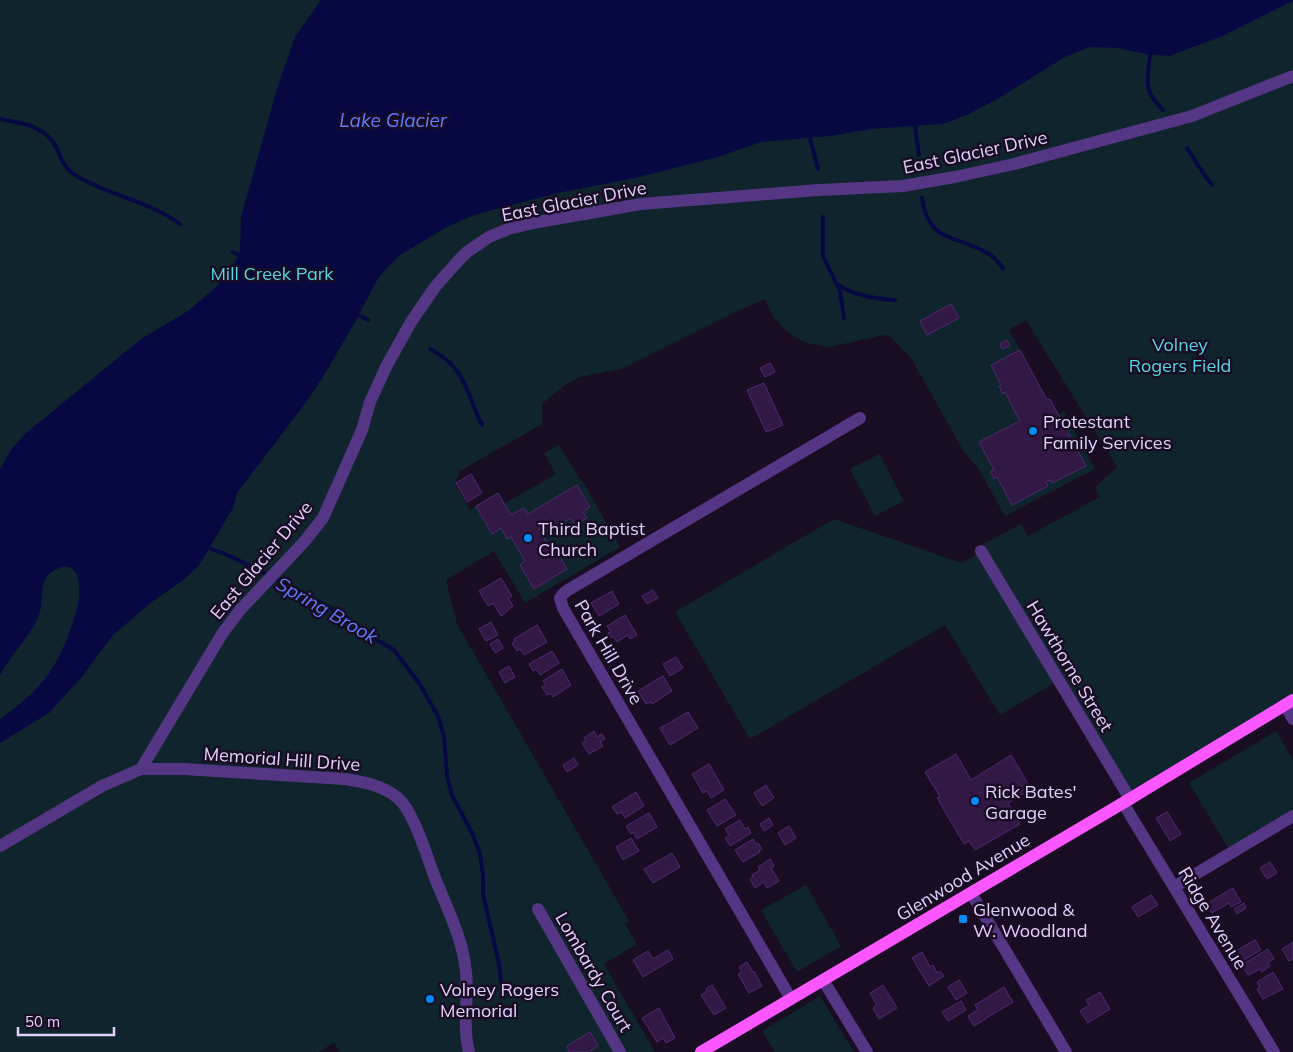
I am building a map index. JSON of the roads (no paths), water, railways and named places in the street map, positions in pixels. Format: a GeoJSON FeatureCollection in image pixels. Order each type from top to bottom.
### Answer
{"type":"FeatureCollection","features":[{"type":"Feature","properties":{"kind":"main road","name":"Glenwood Avenue"},"geometry":{"type":"LineString","coordinates":[[701,1052],[1126,801],[1289,702]]}},
{"type":"Feature","properties":{"kind":"street","name":"East Glacier Drive"},"geometry":{"type":"LineString","coordinates":[[141,769],[217,641],[240,610],[316,529],[329,507],[362,430],[370,402],[410,322],[435,287],[458,260],[489,237],[508,229],[538,222],[641,204],[819,190],[903,186],[955,177],[1014,164],[1192,116],[1293,76]]}},
{"type":"Feature","properties":{"kind":"street","name":"Park Hill Drive"},"geometry":{"type":"LineString","coordinates":[[791,999],[563,608],[560,598],[568,590],[860,418]]}},
{"type":"Feature","properties":{"kind":"street","name":"Hawthorne Street"},"geometry":{"type":"LineString","coordinates":[[981,551],[1126,801]]}},
{"type":"Feature","properties":{"kind":"street"},"geometry":{"type":"LineString","coordinates":[[1289,702],[1293,719]]}},
{"type":"Feature","properties":{"kind":"street","name":"Memorial Hill Drive"},"geometry":{"type":"LineString","coordinates":[[0,846],[102,786],[141,769],[183,769],[345,779],[382,788],[398,799],[415,826],[462,951],[467,986],[465,1028],[469,1052]]}},
{"type":"Feature","properties":{"kind":"street","name":"Ridge Avenue"},"geometry":{"type":"LineString","coordinates":[[1126,801],[1174,887],[1274,1052]]}},
{"type":"Feature","properties":{"kind":"street"},"geometry":{"type":"LineString","coordinates":[[1174,887],[1293,816]]}},
{"type":"Feature","properties":{"kind":"street"},"geometry":{"type":"LineString","coordinates":[[970,893],[1066,1052]]}},
{"type":"Feature","properties":{"kind":"street","name":"Lombardy Court"},"geometry":{"type":"LineString","coordinates":[[538,909],[620,1052]]}},
{"type":"Feature","properties":{"kind":"street"},"geometry":{"type":"LineString","coordinates":[[823,980],[867,1052]]}},
{"type":"Feature","properties":{"kind":"water","name":"Lake Glacier"},"geometry":{"type":"Polygon","coordinates":[[[321,0],[1293,1],[1223,36],[1169,56],[1146,54],[1118,48],[1090,47],[1065,57],[999,98],[967,115],[943,124],[871,129],[830,136],[761,142],[718,157],[635,178],[558,193],[492,210],[447,227],[400,255],[384,271],[323,377],[237,493],[233,508],[198,567],[182,581],[153,601],[113,635],[81,678],[49,713],[0,743],[0,719],[33,693],[56,663],[78,606],[79,584],[76,574],[69,567],[57,569],[49,574],[45,579],[39,615],[0,676],[0,469],[13,447],[26,433],[141,339],[188,311],[216,287],[233,266],[240,251],[241,217],[277,89],[295,37],[321,0]]]}},
{"type":"Feature","properties":{"kind":"waterway"},"geometry":{"type":"LineString","coordinates":[[1150,54],[1149,91],[1163,110]]}},
{"type":"Feature","properties":{"kind":"waterway"},"geometry":{"type":"LineString","coordinates":[[0,119],[32,126],[45,134],[56,147],[66,167],[78,177],[151,208],[180,224]]}},
{"type":"Feature","properties":{"kind":"waterway"},"geometry":{"type":"LineString","coordinates":[[915,126],[919,155]]}},
{"type":"Feature","properties":{"kind":"waterway"},"geometry":{"type":"LineString","coordinates":[[810,138],[818,169]]}},
{"type":"Feature","properties":{"kind":"waterway"},"geometry":{"type":"LineString","coordinates":[[1187,148],[1212,185]]}},
{"type":"Feature","properties":{"kind":"waterway"},"geometry":{"type":"LineString","coordinates":[[922,198],[931,224],[938,232],[989,254],[1003,268]]}},
{"type":"Feature","properties":{"kind":"waterway"},"geometry":{"type":"LineString","coordinates":[[823,217],[823,256],[840,291],[844,318]]}},
{"type":"Feature","properties":{"kind":"waterway"},"geometry":{"type":"LineString","coordinates":[[233,252],[239,255]]}},
{"type":"Feature","properties":{"kind":"waterway"},"geometry":{"type":"LineString","coordinates":[[838,285],[865,296],[895,300]]}},
{"type":"Feature","properties":{"kind":"waterway"},"geometry":{"type":"LineString","coordinates":[[359,315],[368,320]]}},
{"type":"Feature","properties":{"kind":"waterway"},"geometry":{"type":"LineString","coordinates":[[430,349],[442,356],[458,373],[464,382],[482,425]]}},
{"type":"Feature","properties":{"kind":"waterway","name":"Spring Brook"},"geometry":{"type":"LineString","coordinates":[[209,548],[268,575]]}},
{"type":"Feature","properties":{"kind":"waterway","name":"Spring Brook"},"geometry":{"type":"LineString","coordinates":[[274,578],[344,615],[374,638],[394,650],[419,683],[438,716],[444,736],[447,776],[452,795],[473,835],[480,854],[483,894],[499,964],[501,982]]}},
{"type":"Feature","properties":{"kind":"place","name":"Protestant Family Services"},"geometry":{"type":"Point","coordinates":[1033,431]}},
{"type":"Feature","properties":{"kind":"place","name":"Third Baptist Church"},"geometry":{"type":"Point","coordinates":[528,538]}},
{"type":"Feature","properties":{"kind":"place","name":"Rick Bates' Garage"},"geometry":{"type":"Point","coordinates":[975,801]}},
{"type":"Feature","properties":{"kind":"place","name":"Glenwood & W. Woodland"},"geometry":{"type":"Point","coordinates":[963,919]}},
{"type":"Feature","properties":{"kind":"place","name":"Volney Rogers Memorial"},"geometry":{"type":"Point","coordinates":[430,999]}},
{"type":"Feature","properties":{"kind":"park label","name":"Mill Creek Park"},"geometry":{"type":"Point","coordinates":[272,273]}},
{"type":"Feature","properties":{"kind":"park label","name":"Volney Rogers Field"},"geometry":{"type":"Point","coordinates":[1180,354]}}]}
